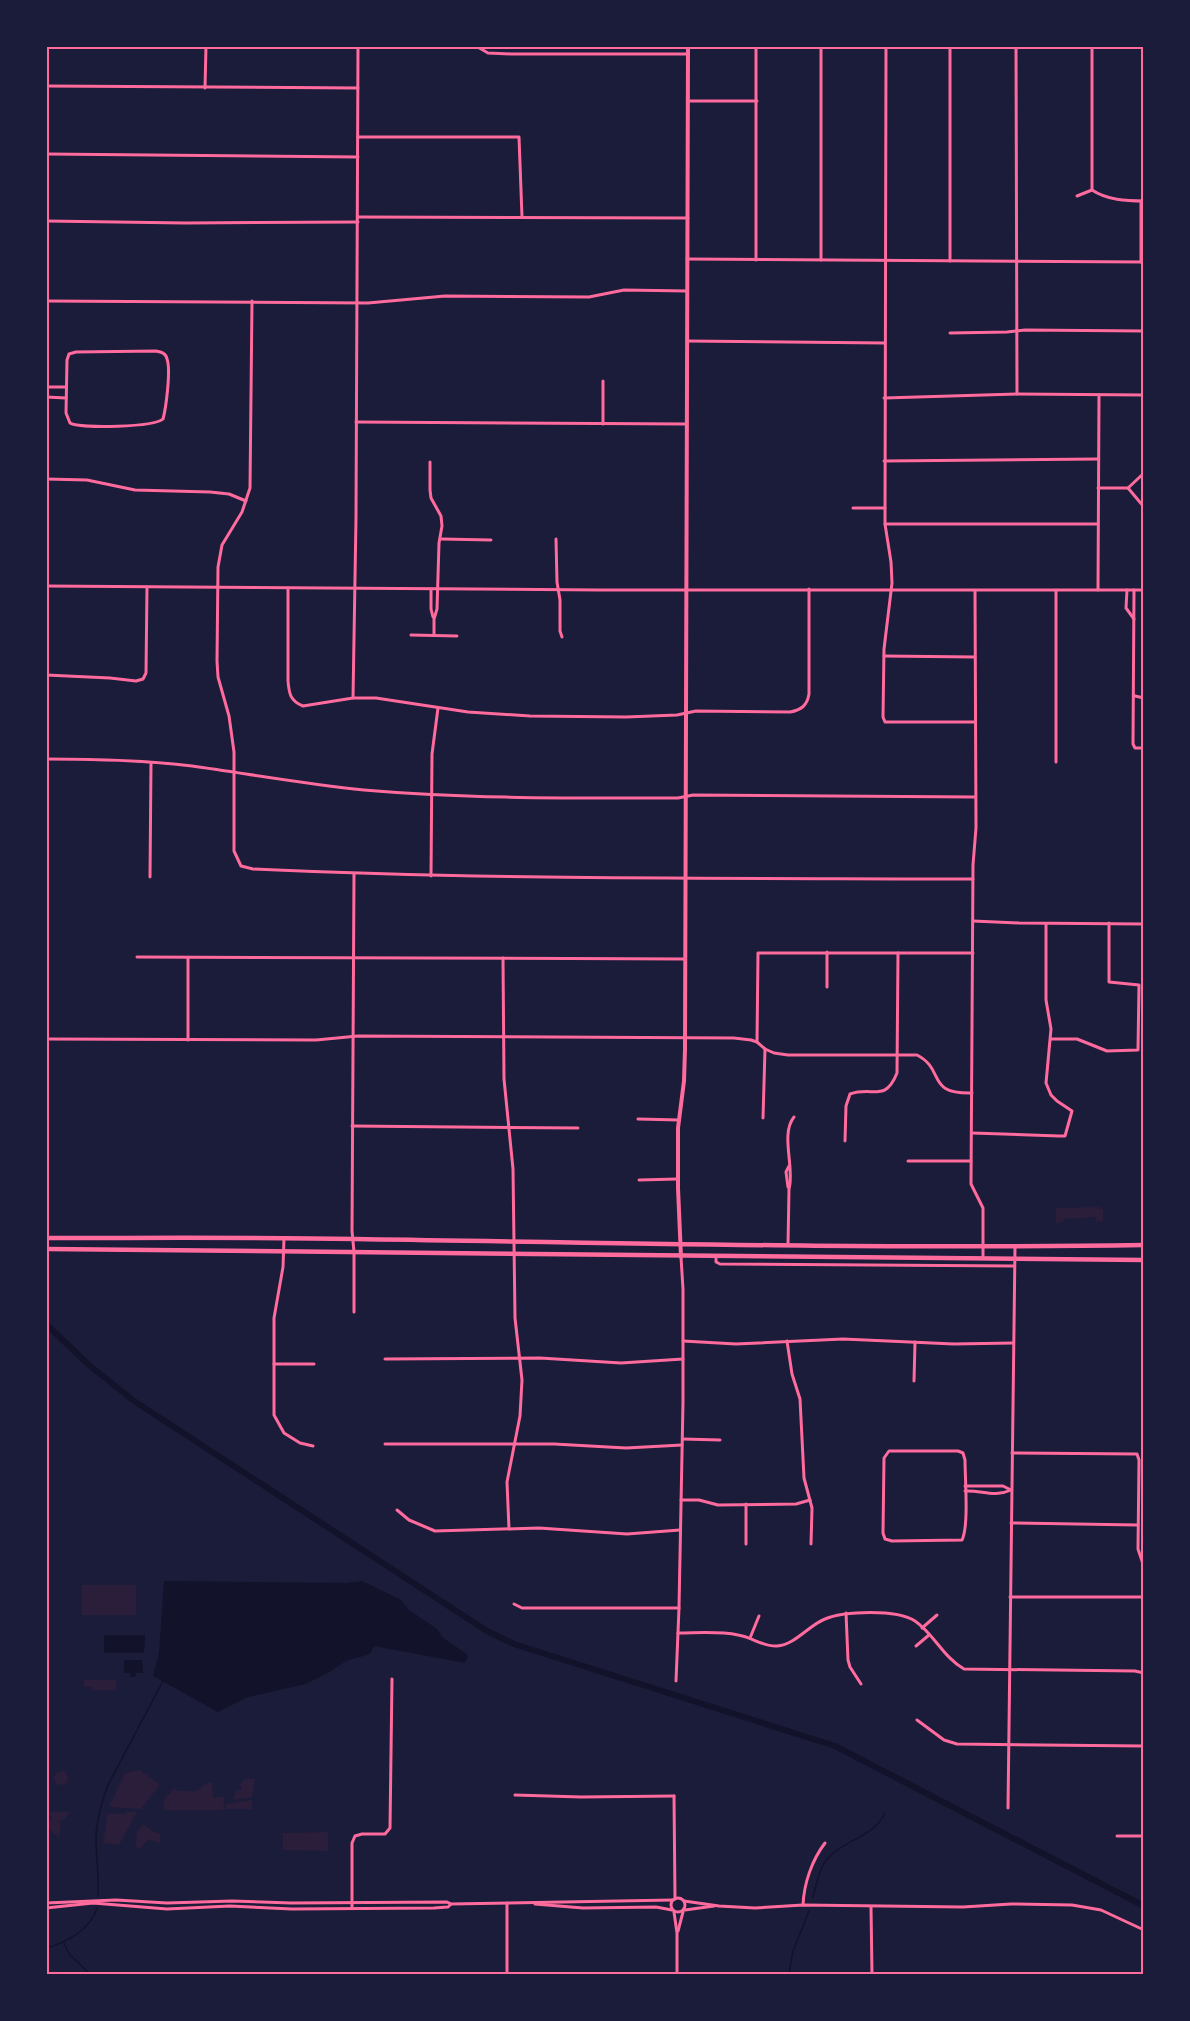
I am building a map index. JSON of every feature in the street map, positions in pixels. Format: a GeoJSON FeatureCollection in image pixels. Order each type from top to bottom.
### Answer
{"type":"FeatureCollection","features":[{"type":"Feature","properties":{"kind":"main road"},"geometry":{"type":"LineString","coordinates":[[681,1257],[677,1179],[685,1038],[688,46]]}},
{"type":"Feature","properties":{"kind":"main road"},"geometry":{"type":"LineString","coordinates":[[46,1238],[284,1238],[788,1246],[1143,1245]]}},
{"type":"Feature","properties":{"kind":"main road"},"geometry":{"type":"LineString","coordinates":[[173,1250],[174,1238]]}},
{"type":"Feature","properties":{"kind":"main road"},"geometry":{"type":"LineString","coordinates":[[848,1246],[848,1258]]}},
{"type":"Feature","properties":{"kind":"main road"},"geometry":{"type":"LineString","coordinates":[[1132,1246],[1132,1260]]}},
{"type":"Feature","properties":{"kind":"main road"},"geometry":{"type":"LineString","coordinates":[[46,1250],[1143,1260]]}},
{"type":"Feature","properties":{"kind":"street"},"geometry":{"type":"LineString","coordinates":[[204,88],[206,46]]}},
{"type":"Feature","properties":{"kind":"street"},"geometry":{"type":"LineString","coordinates":[[353,698],[356,588],[358,46]]}},
{"type":"Feature","properties":{"kind":"street"},"geometry":{"type":"LineString","coordinates":[[476,46],[488,53],[511,54],[688,54]]}},
{"type":"Feature","properties":{"kind":"street"},"geometry":{"type":"LineString","coordinates":[[756,46],[756,260]]}},
{"type":"Feature","properties":{"kind":"street"},"geometry":{"type":"LineString","coordinates":[[820,260],[821,46]]}},
{"type":"Feature","properties":{"kind":"street"},"geometry":{"type":"LineString","coordinates":[[886,46],[884,461],[885,524],[892,570],[884,657],[885,722],[975,722]]}},
{"type":"Feature","properties":{"kind":"street"},"geometry":{"type":"LineString","coordinates":[[950,46],[950,261]]}},
{"type":"Feature","properties":{"kind":"street"},"geometry":{"type":"LineString","coordinates":[[1016,46],[1017,394]]}},
{"type":"Feature","properties":{"kind":"street"},"geometry":{"type":"LineString","coordinates":[[1092,46],[1092,190]]}},
{"type":"Feature","properties":{"kind":"street"},"geometry":{"type":"LineString","coordinates":[[46,86],[358,88]]}},
{"type":"Feature","properties":{"kind":"street"},"geometry":{"type":"LineString","coordinates":[[688,101],[757,101]]}},
{"type":"Feature","properties":{"kind":"street"},"geometry":{"type":"LineString","coordinates":[[358,137],[519,137],[522,217]]}},
{"type":"Feature","properties":{"kind":"street"},"geometry":{"type":"LineString","coordinates":[[46,154],[358,157]]}},
{"type":"Feature","properties":{"kind":"street"},"geometry":{"type":"LineString","coordinates":[[1077,196],[1092,190]]}},
{"type":"Feature","properties":{"kind":"street"},"geometry":{"type":"LineString","coordinates":[[687,259],[1142,262],[1142,201],[1116,199],[1092,190]]}},
{"type":"Feature","properties":{"kind":"street"},"geometry":{"type":"LineString","coordinates":[[358,217],[687,218]]}},
{"type":"Feature","properties":{"kind":"street"},"geometry":{"type":"LineString","coordinates":[[46,221],[358,222]]}},
{"type":"Feature","properties":{"kind":"street"},"geometry":{"type":"LineString","coordinates":[[46,301],[357,303],[445,296],[589,297],[624,290],[687,291]]}},
{"type":"Feature","properties":{"kind":"street"},"geometry":{"type":"LineString","coordinates":[[252,301],[250,488],[242,512],[222,545],[219,555],[217,588],[218,677],[233,737],[234,851],[241,866],[253,869],[431,876],[973,879]]}},
{"type":"Feature","properties":{"kind":"street"},"geometry":{"type":"LineString","coordinates":[[950,333],[1017,330],[1143,331]]}},
{"type":"Feature","properties":{"kind":"street"},"geometry":{"type":"LineString","coordinates":[[687,341],[885,343]]}},
{"type":"Feature","properties":{"kind":"street"},"geometry":{"type":"LineString","coordinates":[[74,352],[159,352],[167,359],[165,411],[160,422],[74,425],[67,418],[66,387],[67,360],[69,354],[74,352]]}},
{"type":"Feature","properties":{"kind":"street"},"geometry":{"type":"LineString","coordinates":[[603,381],[603,424]]}},
{"type":"Feature","properties":{"kind":"street"},"geometry":{"type":"LineString","coordinates":[[46,387],[66,387]]}},
{"type":"Feature","properties":{"kind":"street"},"geometry":{"type":"LineString","coordinates":[[884,398],[1017,394],[1143,395]]}},
{"type":"Feature","properties":{"kind":"street"},"geometry":{"type":"LineString","coordinates":[[1098,590],[1099,395]]}},
{"type":"Feature","properties":{"kind":"street"},"geometry":{"type":"LineString","coordinates":[[46,397],[66,398]]}},
{"type":"Feature","properties":{"kind":"street"},"geometry":{"type":"LineString","coordinates":[[356,422],[687,424]]}},
{"type":"Feature","properties":{"kind":"street"},"geometry":{"type":"LineString","coordinates":[[884,461],[1098,459]]}},
{"type":"Feature","properties":{"kind":"street"},"geometry":{"type":"LineString","coordinates":[[430,462],[430,490],[441,516],[437,609],[434,619]]}},
{"type":"Feature","properties":{"kind":"street"},"geometry":{"type":"LineString","coordinates":[[1098,488],[1128,488],[1143,473]]}},
{"type":"Feature","properties":{"kind":"street"},"geometry":{"type":"LineString","coordinates":[[46,479],[87,480],[135,490],[229,494],[246,501]]}},
{"type":"Feature","properties":{"kind":"street"},"geometry":{"type":"LineString","coordinates":[[1128,488],[1143,507]]}},
{"type":"Feature","properties":{"kind":"street"},"geometry":{"type":"LineString","coordinates":[[853,508],[885,508]]}},
{"type":"Feature","properties":{"kind":"street"},"geometry":{"type":"LineString","coordinates":[[885,524],[1098,524]]}},
{"type":"Feature","properties":{"kind":"street"},"geometry":{"type":"LineString","coordinates":[[441,538],[491,540]]}},
{"type":"Feature","properties":{"kind":"street"},"geometry":{"type":"LineString","coordinates":[[556,539],[562,637]]}},
{"type":"Feature","properties":{"kind":"street"},"geometry":{"type":"LineString","coordinates":[[46,586],[558,590],[1143,590]]}},
{"type":"Feature","properties":{"kind":"street"},"geometry":{"type":"LineString","coordinates":[[46,675],[143,680],[146,673],[147,587]]}},
{"type":"Feature","properties":{"kind":"street"},"geometry":{"type":"LineString","coordinates":[[288,588],[289,695],[296,703],[303,706],[353,698],[376,698],[438,708],[530,716],[626,717],[696,711],[790,712],[799,710],[806,705],[808,694],[809,590]]}},
{"type":"Feature","properties":{"kind":"street"},"geometry":{"type":"LineString","coordinates":[[431,589],[434,635]]}},
{"type":"Feature","properties":{"kind":"street"},"geometry":{"type":"LineString","coordinates":[[1127,590],[1128,611],[1135,621]]}},
{"type":"Feature","properties":{"kind":"street"},"geometry":{"type":"LineString","coordinates":[[1134,590],[1133,744],[1136,748],[1143,748]]}},
{"type":"Feature","properties":{"kind":"street"},"geometry":{"type":"LineString","coordinates":[[975,591],[976,828],[973,879],[971,1161],[972,1189],[983,1208],[984,1258]]}},
{"type":"Feature","properties":{"kind":"street"},"geometry":{"type":"LineString","coordinates":[[1056,591],[1056,762]]}},
{"type":"Feature","properties":{"kind":"street"},"geometry":{"type":"LineString","coordinates":[[431,609],[437,609]]}},
{"type":"Feature","properties":{"kind":"street"},"geometry":{"type":"LineString","coordinates":[[1128,611],[1135,611]]}},
{"type":"Feature","properties":{"kind":"street"},"geometry":{"type":"LineString","coordinates":[[411,635],[457,636]]}},
{"type":"Feature","properties":{"kind":"street"},"geometry":{"type":"LineString","coordinates":[[884,657],[975,657]]}},
{"type":"Feature","properties":{"kind":"street"},"geometry":{"type":"LineString","coordinates":[[1135,696],[1143,698]]}},
{"type":"Feature","properties":{"kind":"street"},"geometry":{"type":"LineString","coordinates":[[431,876],[432,754],[438,708]]}},
{"type":"Feature","properties":{"kind":"street"},"geometry":{"type":"LineString","coordinates":[[46,759],[104,759],[150,763],[364,790],[432,794],[562,798],[975,796]]}},
{"type":"Feature","properties":{"kind":"street"},"geometry":{"type":"LineString","coordinates":[[150,763],[150,877]]}},
{"type":"Feature","properties":{"kind":"street"},"geometry":{"type":"LineString","coordinates":[[354,874],[352,1126],[354,1312]]}},
{"type":"Feature","properties":{"kind":"street"},"geometry":{"type":"LineString","coordinates":[[973,921],[1143,924]]}},
{"type":"Feature","properties":{"kind":"street"},"geometry":{"type":"LineString","coordinates":[[1051,1039],[1077,1039],[1107,1051],[1138,1050],[1139,985],[1109,982],[1109,923]]}},
{"type":"Feature","properties":{"kind":"street"},"geometry":{"type":"LineString","coordinates":[[972,1133],[1065,1136],[1072,1111],[1051,1095],[1046,1083],[1051,1039],[1046,1000],[1046,924]]}},
{"type":"Feature","properties":{"kind":"street"},"geometry":{"type":"LineString","coordinates":[[827,952],[827,987]]}},
{"type":"Feature","properties":{"kind":"street"},"geometry":{"type":"LineString","coordinates":[[758,1042],[758,953],[973,953]]}},
{"type":"Feature","properties":{"kind":"street"},"geometry":{"type":"LineString","coordinates":[[845,1141],[847,1098],[850,1094],[855,1092],[880,1093],[888,1089],[897,1073],[898,953]]}},
{"type":"Feature","properties":{"kind":"street"},"geometry":{"type":"LineString","coordinates":[[137,957],[685,959]]}},
{"type":"Feature","properties":{"kind":"street"},"geometry":{"type":"LineString","coordinates":[[188,958],[188,1040]]}},
{"type":"Feature","properties":{"kind":"street"},"geometry":{"type":"LineString","coordinates":[[503,958],[504,1079],[513,1169],[515,1318],[522,1401],[507,1482],[509,1529]]}},
{"type":"Feature","properties":{"kind":"street"},"geometry":{"type":"LineString","coordinates":[[46,1039],[316,1040],[353,1036],[734,1038],[758,1042],[765,1049],[774,1053],[788,1055],[917,1055],[928,1063],[943,1088],[950,1092],[972,1093]]}},
{"type":"Feature","properties":{"kind":"street"},"geometry":{"type":"LineString","coordinates":[[762,1118],[765,1049]]}},
{"type":"Feature","properties":{"kind":"street"},"geometry":{"type":"LineString","coordinates":[[788,1246],[789,1189],[786,1172],[789,1166],[789,1126],[795,1117]]}},
{"type":"Feature","properties":{"kind":"street"},"geometry":{"type":"LineString","coordinates":[[638,1119],[679,1120]]}},
{"type":"Feature","properties":{"kind":"street"},"geometry":{"type":"LineString","coordinates":[[352,1126],[578,1128]]}},
{"type":"Feature","properties":{"kind":"street"},"geometry":{"type":"LineString","coordinates":[[908,1161],[971,1161]]}},
{"type":"Feature","properties":{"kind":"street"},"geometry":{"type":"LineString","coordinates":[[639,1179],[677,1179]]}},
{"type":"Feature","properties":{"kind":"street"},"geometry":{"type":"LineString","coordinates":[[284,1238],[274,1318],[274,1411],[277,1423],[284,1433],[300,1443],[313,1446]]}},
{"type":"Feature","properties":{"kind":"street"},"geometry":{"type":"LineString","coordinates":[[1008,1809],[1015,1247]]}},
{"type":"Feature","properties":{"kind":"street"},"geometry":{"type":"LineString","coordinates":[[676,1680],[682,1445],[681,1257]]}},
{"type":"Feature","properties":{"kind":"street"},"geometry":{"type":"LineString","coordinates":[[716,1257],[716,1262],[720,1264],[1014,1266]]}},
{"type":"Feature","properties":{"kind":"street"},"geometry":{"type":"LineString","coordinates":[[848,1258],[848,1265]]}},
{"type":"Feature","properties":{"kind":"street"},"geometry":{"type":"LineString","coordinates":[[683,1341],[736,1344],[843,1339],[970,1345],[1013,1343]]}},
{"type":"Feature","properties":{"kind":"street"},"geometry":{"type":"LineString","coordinates":[[787,1341],[792,1374],[801,1400],[804,1478],[812,1508],[811,1544]]}},
{"type":"Feature","properties":{"kind":"street"},"geometry":{"type":"LineString","coordinates":[[914,1381],[915,1342]]}},
{"type":"Feature","properties":{"kind":"street"},"geometry":{"type":"LineString","coordinates":[[386,1359],[520,1358],[621,1363],[683,1359]]}},
{"type":"Feature","properties":{"kind":"street"},"geometry":{"type":"LineString","coordinates":[[274,1364],[314,1364]]}},
{"type":"Feature","properties":{"kind":"street"},"geometry":{"type":"LineString","coordinates":[[682,1439],[720,1440]]}},
{"type":"Feature","properties":{"kind":"street"},"geometry":{"type":"LineString","coordinates":[[385,1444],[514,1444],[626,1448],[682,1445]]}},
{"type":"Feature","properties":{"kind":"street"},"geometry":{"type":"LineString","coordinates":[[892,1451],[958,1451],[963,1453],[965,1491],[962,1540],[892,1541],[885,1539],[883,1515],[884,1458],[886,1454],[892,1451]]}},
{"type":"Feature","properties":{"kind":"street"},"geometry":{"type":"LineString","coordinates":[[1012,1452],[1137,1454],[1139,1460],[1138,1549],[1143,1567]]}},
{"type":"Feature","properties":{"kind":"street"},"geometry":{"type":"LineString","coordinates":[[990,1485],[990,1494]]}},
{"type":"Feature","properties":{"kind":"street"},"geometry":{"type":"LineString","coordinates":[[965,1486],[1004,1486],[1011,1490]]}},
{"type":"Feature","properties":{"kind":"street"},"geometry":{"type":"LineString","coordinates":[[965,1491],[990,1494],[1005,1493],[1011,1490]]}},
{"type":"Feature","properties":{"kind":"street"},"geometry":{"type":"LineString","coordinates":[[681,1500],[699,1500],[718,1504],[796,1504],[810,1500]]}},
{"type":"Feature","properties":{"kind":"street"},"geometry":{"type":"LineString","coordinates":[[746,1504],[746,1544]]}},
{"type":"Feature","properties":{"kind":"street"},"geometry":{"type":"LineString","coordinates":[[397,1510],[409,1520],[435,1531],[539,1528],[627,1534],[680,1530]]}},
{"type":"Feature","properties":{"kind":"street"},"geometry":{"type":"LineString","coordinates":[[1011,1524],[1137,1525]]}},
{"type":"Feature","properties":{"kind":"street"},"geometry":{"type":"LineString","coordinates":[[1010,1597],[1143,1597]]}},
{"type":"Feature","properties":{"kind":"street"},"geometry":{"type":"LineString","coordinates":[[514,1604],[522,1608],[679,1608]]}},
{"type":"Feature","properties":{"kind":"street"},"geometry":{"type":"LineString","coordinates":[[678,1633],[732,1634],[766,1645],[782,1645],[816,1623],[846,1613],[902,1615],[914,1620],[950,1659],[964,1669],[1135,1671],[1143,1673]]}},
{"type":"Feature","properties":{"kind":"street"},"geometry":{"type":"LineString","coordinates":[[846,1613],[848,1660],[861,1684]]}},
{"type":"Feature","properties":{"kind":"street"},"geometry":{"type":"LineString","coordinates":[[922,1628],[937,1615]]}},
{"type":"Feature","properties":{"kind":"street"},"geometry":{"type":"LineString","coordinates":[[750,1638],[759,1616]]}},
{"type":"Feature","properties":{"kind":"street"},"geometry":{"type":"LineString","coordinates":[[916,1646],[928,1635]]}},
{"type":"Feature","properties":{"kind":"street"},"geometry":{"type":"LineString","coordinates":[[352,1908],[352,1843],[355,1836],[362,1833],[384,1834],[390,1828],[392,1679]]}},
{"type":"Feature","properties":{"kind":"street"},"geometry":{"type":"LineString","coordinates":[[918,1719],[950,1742],[957,1744],[1143,1746]]}},
{"type":"Feature","properties":{"kind":"street"},"geometry":{"type":"LineString","coordinates":[[514,1795],[674,1796],[674,1880],[686,1906],[677,1933]]}},
{"type":"Feature","properties":{"kind":"street"},"geometry":{"type":"LineString","coordinates":[[1117,1836],[1143,1836]]}},
{"type":"Feature","properties":{"kind":"street"},"geometry":{"type":"LineString","coordinates":[[803,1905],[803,1895],[816,1855],[825,1843]]}},
{"type":"Feature","properties":{"kind":"street"},"geometry":{"type":"LineString","coordinates":[[676,1888],[671,1906],[677,1933],[677,1974]]}},
{"type":"Feature","properties":{"kind":"street"},"geometry":{"type":"LineString","coordinates":[[46,1903],[116,1900],[167,1903],[223,1901],[507,1904],[683,1900],[718,1906],[755,1908],[803,1905],[872,1907],[1072,1905],[1101,1910],[1143,1930]]}},
{"type":"Feature","properties":{"kind":"street"},"geometry":{"type":"LineString","coordinates":[[531,1903],[583,1908],[656,1907],[673,1911],[718,1906]]}},
{"type":"Feature","properties":{"kind":"street"},"geometry":{"type":"LineString","coordinates":[[46,1908],[93,1904],[167,1909],[230,1906],[292,1909],[434,1908],[448,1907],[451,1904]]}},
{"type":"Feature","properties":{"kind":"street"},"geometry":{"type":"LineString","coordinates":[[507,1904],[507,1974]]}},
{"type":"Feature","properties":{"kind":"street"},"geometry":{"type":"LineString","coordinates":[[872,1907],[872,1974]]}},
{"type":"Feature","properties":{"kind":"shaded area"},"geometry":{"type":"Polygon","coordinates":[[[1100,1207],[1099,1209],[1103,1209],[1103,1221],[1096,1222],[1096,1217],[1064,1219],[1063,1222],[1056,1223],[1056,1208],[1100,1207]]]}},
{"type":"Feature","properties":{"kind":"shaded area"},"geometry":{"type":"Polygon","coordinates":[[[164,1581],[347,1583],[362,1581],[401,1600],[409,1610],[437,1629],[442,1637],[468,1655],[465,1663],[374,1646],[370,1654],[346,1661],[306,1684],[248,1697],[218,1712],[153,1676],[159,1653],[164,1581]]]}},
{"type":"Feature","properties":{"kind":"shaded area"},"geometry":{"type":"Polygon","coordinates":[[[82,1585],[136,1585],[136,1615],[82,1615],[82,1585]]]}},
{"type":"Feature","properties":{"kind":"shaded area"},"geometry":{"type":"Polygon","coordinates":[[[104,1635],[145,1635],[144,1653],[104,1653],[104,1635]]]}},
{"type":"Feature","properties":{"kind":"shaded area"},"geometry":{"type":"Polygon","coordinates":[[[124,1660],[142,1660],[143,1673],[136,1673],[135,1677],[130,1677],[130,1673],[124,1673],[124,1660]]]}},
{"type":"Feature","properties":{"kind":"shaded area"},"geometry":{"type":"Polygon","coordinates":[[[84,1680],[116,1680],[116,1690],[92,1690],[92,1687],[84,1687],[84,1680]]]}},
{"type":"Feature","properties":{"kind":"shaded area"},"geometry":{"type":"Polygon","coordinates":[[[140,1770],[159,1786],[141,1809],[109,1807],[125,1773],[140,1770]]]}},
{"type":"Feature","properties":{"kind":"shaded area"},"geometry":{"type":"Polygon","coordinates":[[[58,1771],[64,1771],[68,1778],[64,1785],[58,1785],[54,1781],[54,1775],[58,1771]]]}},
{"type":"Feature","properties":{"kind":"shaded area"},"geometry":{"type":"Polygon","coordinates":[[[245,1779],[255,1779],[252,1797],[234,1800],[235,1792],[242,1789],[240,1784],[245,1779]]]}},
{"type":"Feature","properties":{"kind":"shaded area"},"geometry":{"type":"Polygon","coordinates":[[[212,1782],[213,1797],[225,1797],[223,1810],[164,1810],[164,1799],[175,1788],[178,1791],[197,1791],[206,1783],[212,1782]]]}},
{"type":"Feature","properties":{"kind":"shaded area"},"geometry":{"type":"Polygon","coordinates":[[[252,1800],[252,1809],[226,1809],[226,1804],[252,1800]]]}},
{"type":"Feature","properties":{"kind":"shaded area"},"geometry":{"type":"Polygon","coordinates":[[[49,1812],[71,1812],[61,1822],[57,1821],[61,1824],[59,1838],[49,1829],[49,1821],[52,1819],[49,1812]]]}},
{"type":"Feature","properties":{"kind":"shaded area"},"geometry":{"type":"Polygon","coordinates":[[[108,1812],[126,1814],[126,1812],[137,1812],[119,1845],[103,1843],[108,1812]]]}},
{"type":"Feature","properties":{"kind":"shaded area"},"geometry":{"type":"Polygon","coordinates":[[[143,1824],[154,1832],[160,1833],[161,1842],[149,1839],[141,1848],[135,1848],[137,1836],[135,1834],[143,1824]]]}},
{"type":"Feature","properties":{"kind":"shaded area"},"geometry":{"type":"Polygon","coordinates":[[[328,1832],[328,1851],[283,1850],[283,1833],[328,1832]]]}},
{"type":"Feature","properties":{"kind":"waterway"},"geometry":{"type":"LineString","coordinates":[[46,1324],[89,1365],[134,1401],[487,1631],[514,1644],[835,1746],[1144,1906]]}},
{"type":"Feature","properties":{"kind":"waterway"},"geometry":{"type":"LineString","coordinates":[[98,1896],[96,1835],[102,1803],[108,1785],[163,1681]]}},
{"type":"Feature","properties":{"kind":"waterway"},"geometry":{"type":"LineString","coordinates":[[813,1897],[821,1871],[829,1857],[843,1846],[867,1833],[885,1813]]}},
{"type":"Feature","properties":{"kind":"waterway"},"geometry":{"type":"LineString","coordinates":[[46,1948],[62,1943],[84,1929],[97,1908]]}},
{"type":"Feature","properties":{"kind":"waterway"},"geometry":{"type":"LineString","coordinates":[[789,1974],[793,1951],[809,1911]]}},
{"type":"Feature","properties":{"kind":"waterway"},"geometry":{"type":"LineString","coordinates":[[64,1943],[69,1954],[90,1974]]}}]}
